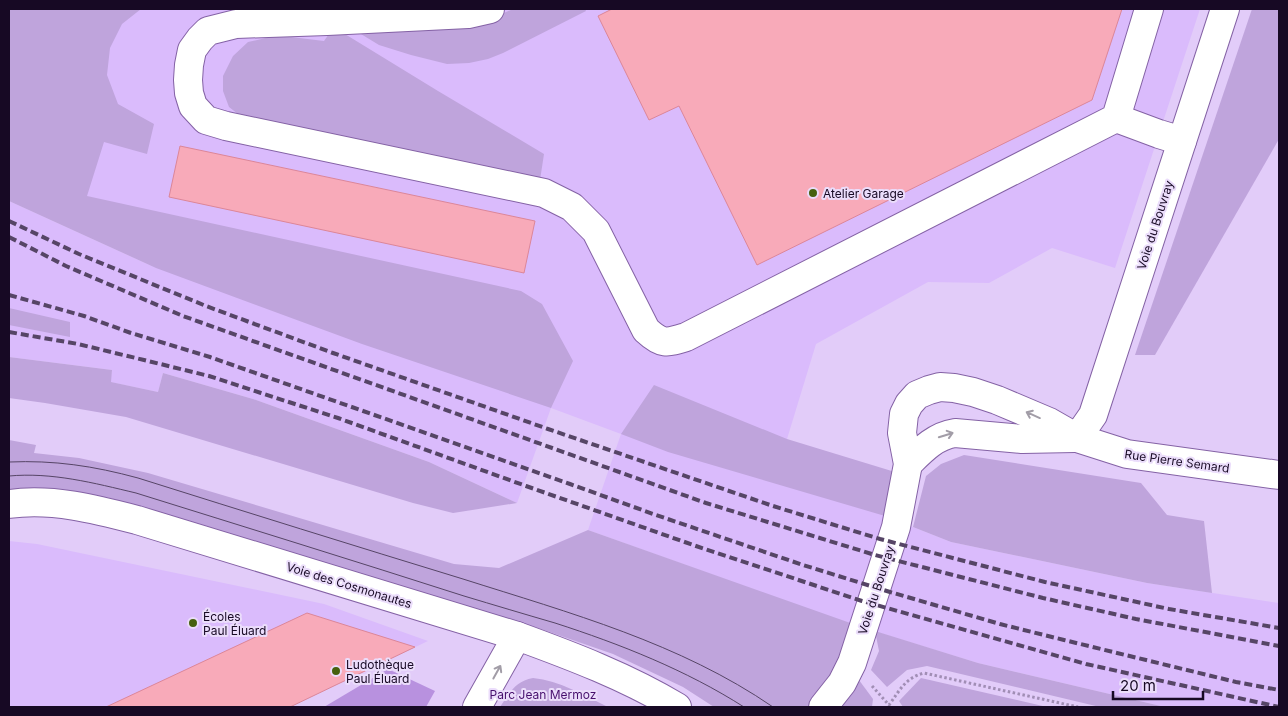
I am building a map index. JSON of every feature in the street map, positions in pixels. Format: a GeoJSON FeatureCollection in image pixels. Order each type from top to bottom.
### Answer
{"type":"FeatureCollection","features":[{"type":"Feature","properties":{"kind":"street"},"geometry":{"type":"LineString","coordinates":[[490,9],[468,14],[236,24],[208,31],[192,50],[189,65],[189,92],[194,106],[206,120],[544,193],[572,207],[596,231],[646,330],[655,338],[667,343],[686,337],[1116,118],[1149,9]]}},
{"type":"Feature","properties":{"kind":"street","name":"Voie du Bouvray"},"geometry":{"type":"LineString","coordinates":[[824,707],[842,683],[855,655],[896,527],[908,464],[902,433],[904,414],[909,404],[917,396],[940,387],[963,390],[997,400],[1049,422],[1077,438],[1093,415],[1226,9]]}},
{"type":"Feature","properties":{"kind":"street"},"geometry":{"type":"LineString","coordinates":[[1116,118],[1182,142]]}},
{"type":"Feature","properties":{"kind":"street"},"geometry":{"type":"LineString","coordinates":[[908,464],[931,442],[941,436],[955,433],[1022,439],[1077,438]]}},
{"type":"Feature","properties":{"kind":"street","name":"Rue Pierre Semard"},"geometry":{"type":"LineString","coordinates":[[1077,438],[1126,454],[1279,475]]}},
{"type":"Feature","properties":{"kind":"street","name":"Voie des Cosmonautes"},"geometry":{"type":"LineString","coordinates":[[9,504],[22,502],[64,503],[136,520],[517,636],[570,655],[618,676],[677,707]]}},
{"type":"Feature","properties":{"kind":"street"},"geometry":{"type":"LineString","coordinates":[[477,707],[517,636]]}},
{"type":"Feature","properties":{"kind":"path"},"geometry":{"type":"LineString","coordinates":[[868,680],[888,706],[907,681],[914,676],[924,673],[1078,707]]}},
{"type":"Feature","properties":{"kind":"shaded area"},"geometry":{"type":"Polygon","coordinates":[[[9,9],[1200,9],[1115,268],[1052,248],[989,283],[928,282],[816,344],[787,439],[885,516],[951,542],[1147,583],[1279,603],[1279,707],[1165,707],[978,663],[841,621],[588,530],[621,434],[551,408],[517,503],[429,462],[253,399],[163,373],[158,392],[110,382],[112,370],[9,357],[9,201],[156,268],[9,193],[9,9]]]}},
{"type":"Feature","properties":{"kind":"shaded area","name":"Écoles Paul Éluard"},"geometry":{"type":"Polygon","coordinates":[[[9,541],[37,544],[324,604],[428,641],[289,707],[9,707],[9,541]]]}},
{"type":"Feature","properties":{"kind":"shaded area"},"geometry":{"type":"Polygon","coordinates":[[[388,669],[435,691],[426,707],[324,707],[388,669]]]}},
{"type":"Feature","properties":{"kind":"green space"},"geometry":{"type":"Polygon","coordinates":[[[9,9],[141,9],[122,24],[110,48],[107,75],[118,104],[154,124],[147,154],[104,142],[87,196],[521,291],[542,304],[573,361],[551,408],[362,344],[156,268],[9,201],[9,9]]]}},
{"type":"Feature","properties":{"kind":"green space"},"geometry":{"type":"Polygon","coordinates":[[[513,9],[585,9],[586,11],[503,53],[488,59],[469,63],[447,64],[411,55],[379,45],[356,31],[493,18],[513,9]]]}},
{"type":"Feature","properties":{"kind":"green space"},"geometry":{"type":"Polygon","coordinates":[[[1252,9],[1279,9],[1279,139],[1155,355],[1135,355],[1252,9]]]}},
{"type":"Feature","properties":{"kind":"green space"},"geometry":{"type":"Polygon","coordinates":[[[331,31],[340,31],[544,154],[540,180],[247,121],[229,107],[223,91],[223,76],[233,56],[248,42],[270,37],[291,37],[324,41],[331,31]]]}},
{"type":"Feature","properties":{"kind":"green space"},"geometry":{"type":"Polygon","coordinates":[[[9,308],[70,322],[70,337],[9,325],[9,308]]]}},
{"type":"Feature","properties":{"kind":"green space"},"geometry":{"type":"Polygon","coordinates":[[[9,357],[112,370],[111,382],[158,392],[163,373],[253,399],[429,462],[517,503],[453,513],[413,503],[126,417],[9,398],[9,357]]]}},
{"type":"Feature","properties":{"kind":"green space"},"geometry":{"type":"Polygon","coordinates":[[[654,385],[787,439],[895,472],[885,516],[668,452],[621,434],[654,385]]]}},
{"type":"Feature","properties":{"kind":"green space"},"geometry":{"type":"Polygon","coordinates":[[[9,440],[36,445],[34,453],[79,458],[148,473],[454,564],[499,568],[588,530],[856,625],[842,663],[812,707],[714,707],[683,687],[613,654],[538,628],[110,498],[62,489],[29,488],[9,490],[9,440]]]}},
{"type":"Feature","properties":{"kind":"green space"},"geometry":{"type":"Polygon","coordinates":[[[964,455],[1141,483],[1167,515],[1204,521],[1212,593],[1147,583],[951,542],[913,527],[926,476],[941,464],[964,455]]]}},
{"type":"Feature","properties":{"kind":"green space"},"geometry":{"type":"Polygon","coordinates":[[[875,631],[978,663],[1165,707],[1100,707],[927,666],[907,670],[887,687],[871,670],[879,651],[875,631]]]}},
{"type":"Feature","properties":{"kind":"green space"},"geometry":{"type":"Polygon","coordinates":[[[856,676],[873,699],[872,707],[834,707],[856,676]]]}},
{"type":"Feature","properties":{"kind":"green space","name":"Parc Jean Mermoz"},"geometry":{"type":"Polygon","coordinates":[[[533,678],[562,685],[608,707],[500,707],[517,685],[533,678]]]}},
{"type":"Feature","properties":{"kind":"green space"},"geometry":{"type":"Polygon","coordinates":[[[921,678],[1047,707],[903,707],[899,701],[921,678]]]}},
{"type":"Feature","properties":{"kind":"building","name":"Atelier Garage"},"geometry":{"type":"Polygon","coordinates":[[[612,9],[1122,9],[1092,100],[757,265],[679,106],[649,120],[598,16],[612,9]]]}},
{"type":"Feature","properties":{"kind":"building"},"geometry":{"type":"Polygon","coordinates":[[[180,146],[535,221],[524,273],[169,197],[180,146]]]}},
{"type":"Feature","properties":{"kind":"building"},"geometry":{"type":"Polygon","coordinates":[[[307,613],[415,647],[290,707],[106,707],[307,613]]]}},
{"type":"Feature","properties":{"kind":"tram line"},"geometry":{"type":"LineString","coordinates":[[9,462],[42,462],[74,465],[138,478],[544,604],[662,647],[700,665],[773,707]]}},
{"type":"Feature","properties":{"kind":"tram line"},"geometry":{"type":"LineString","coordinates":[[9,476],[57,477],[136,493],[555,623],[652,659],[699,681],[744,707]]}},
{"type":"Feature","properties":{"kind":"railway"},"geometry":{"type":"LineString","coordinates":[[9,221],[79,254],[206,306],[548,429],[773,506],[880,539],[1045,582],[1169,609],[1279,628]]}},
{"type":"Feature","properties":{"kind":"railway"},"geometry":{"type":"LineString","coordinates":[[9,237],[66,266],[183,316],[706,503],[875,555],[1043,598],[1136,619],[1279,646]]}},
{"type":"Feature","properties":{"kind":"railway"},"geometry":{"type":"LineString","coordinates":[[9,295],[84,316],[131,333],[210,357],[803,565],[1000,624],[1236,682],[1279,690]]}},
{"type":"Feature","properties":{"kind":"railway"},"geometry":{"type":"LineString","coordinates":[[9,332],[78,344],[209,376],[338,418],[696,546],[862,601],[1086,664],[1279,707]]}},
{"type":"Feature","properties":{"kind":"place","name":"Atelier Garage"},"geometry":{"type":"Point","coordinates":[813,193]}},
{"type":"Feature","properties":{"kind":"place","name":"Écoles Paul Éluard"},"geometry":{"type":"Point","coordinates":[193,623]}},
{"type":"Feature","properties":{"kind":"place","name":"Ludothèque Paul Éluard"},"geometry":{"type":"Point","coordinates":[336,671]}}]}
